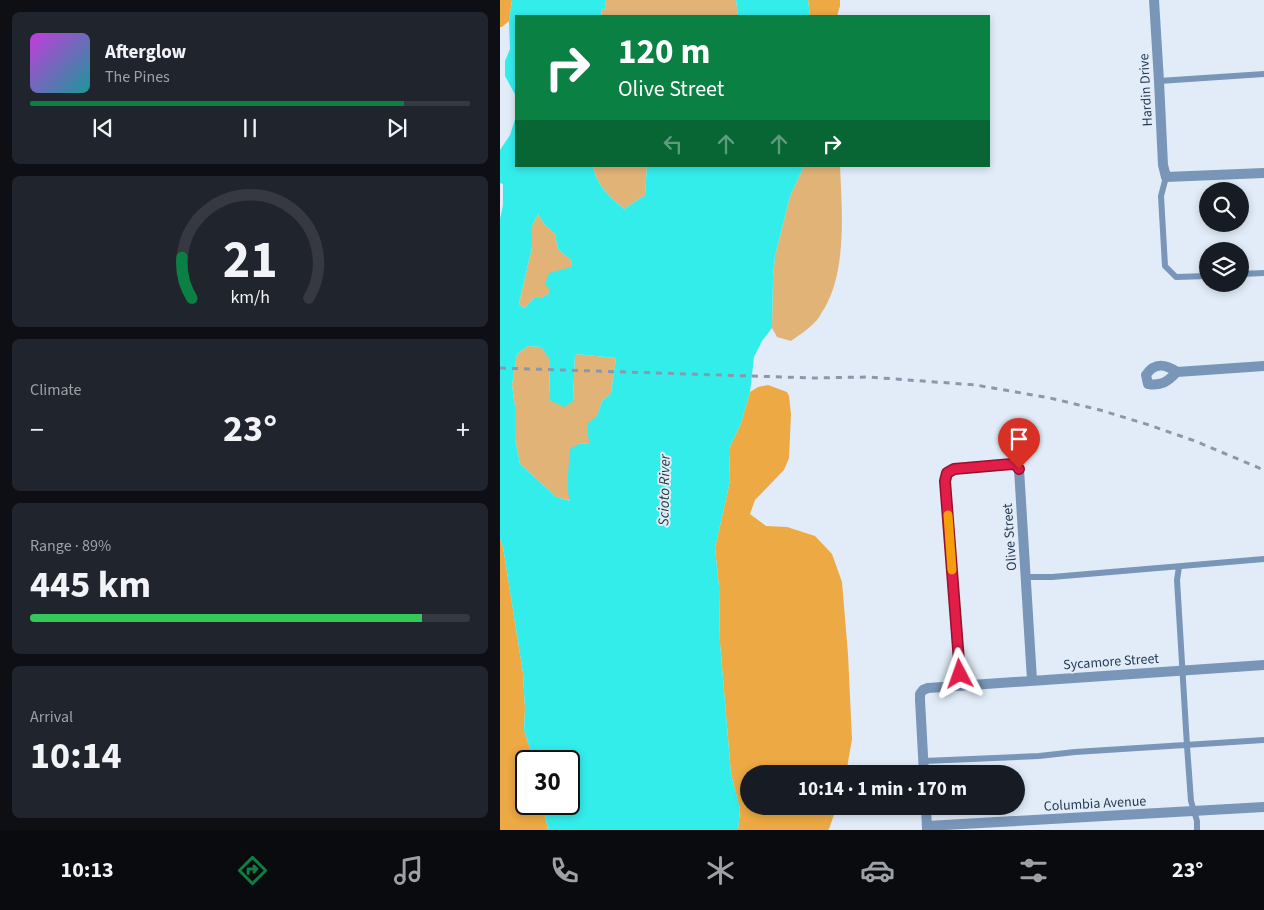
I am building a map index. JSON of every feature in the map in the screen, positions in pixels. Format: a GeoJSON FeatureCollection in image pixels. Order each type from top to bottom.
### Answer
{"type":"FeatureCollection","features":[{"type":"Feature","properties":{"kind":"street","name":"Hardin Drive"},"geometry":{"type":"LineString","coordinates":[[1154,0],[1163,165],[1166,177]]}},
{"type":"Feature","properties":{"kind":"street"},"geometry":{"type":"LineString","coordinates":[[1166,177],[1264,173]]}},
{"type":"Feature","properties":{"kind":"street"},"geometry":{"type":"LineString","coordinates":[[1177,372],[1264,366]]}},
{"type":"Feature","properties":{"kind":"street","name":"Olive Street"},"geometry":{"type":"LineString","coordinates":[[960,684],[945,481],[947,473],[954,469],[1012,464],[1016,465],[1019,469],[1032,680]]}},
{"type":"Feature","properties":{"kind":"street","name":"Sycamore Street"},"geometry":{"type":"LineString","coordinates":[[924,761],[920,694],[928,688],[960,684],[1264,665]]}},
{"type":"Feature","properties":{"kind":"street","name":"Columbia Avenue"},"geometry":{"type":"LineString","coordinates":[[927,828],[1264,807]]}},
{"type":"Feature","properties":{"kind":"street"},"geometry":{"type":"LineString","coordinates":[[926,815],[927,828]]}},
{"type":"Feature","properties":{"kind":"lane"},"geometry":{"type":"LineString","coordinates":[[1159,81],[1264,74]]}},
{"type":"Feature","properties":{"kind":"lane"},"geometry":{"type":"LineString","coordinates":[[1166,177],[1161,196],[1165,266],[1176,277],[1199,276]]}},
{"type":"Feature","properties":{"kind":"lane"},"geometry":{"type":"LineString","coordinates":[[1249,274],[1264,273]]}},
{"type":"Feature","properties":{"kind":"lane"},"geometry":{"type":"LineString","coordinates":[[1026,577],[1052,577],[1264,559]]}},
{"type":"Feature","properties":{"kind":"lane"},"geometry":{"type":"LineString","coordinates":[[1179,567],[1177,580],[1187,746],[1191,801],[1197,830]]}},
{"type":"Feature","properties":{"kind":"lane"},"geometry":{"type":"LineString","coordinates":[[924,761],[1039,756],[1264,740]]}},
{"type":"Feature","properties":{"kind":"shaded area"},"geometry":{"type":"Polygon","coordinates":[[[500,0],[512,0],[509,21],[502,27],[500,27],[500,0]]]}},
{"type":"Feature","properties":{"kind":"shaded area"},"geometry":{"type":"Polygon","coordinates":[[[605,0],[736,0],[738,15],[602,15],[601,10],[606,8],[605,0]]]}},
{"type":"Feature","properties":{"kind":"shaded area"},"geometry":{"type":"Polygon","coordinates":[[[808,0],[840,0],[837,15],[810,15],[808,0]]]}},
{"type":"Feature","properties":{"kind":"shaded area"},"geometry":{"type":"Polygon","coordinates":[[[593,167],[647,167],[645,195],[624,209],[600,185],[593,167]]]}},
{"type":"Feature","properties":{"kind":"shaded area"},"geometry":{"type":"Polygon","coordinates":[[[804,167],[840,167],[842,221],[840,259],[836,277],[831,294],[818,319],[807,330],[791,341],[777,337],[772,328],[775,256],[790,196],[804,167]]]}},
{"type":"Feature","properties":{"kind":"shaded area"},"geometry":{"type":"Polygon","coordinates":[[[538,214],[544,224],[555,234],[558,249],[572,261],[571,267],[549,289],[549,293],[542,298],[534,298],[525,308],[519,305],[532,247],[532,226],[538,214]]]}},
{"type":"Feature","properties":{"kind":"shaded area"},"geometry":{"type":"Polygon","coordinates":[[[528,346],[541,347],[550,359],[549,400],[573,401],[575,354],[616,358],[611,393],[602,401],[589,443],[579,444],[567,486],[571,501],[556,497],[520,464],[515,439],[515,407],[512,385],[517,354],[528,346]]]}},
{"type":"Feature","properties":{"kind":"shaded area"},"geometry":{"type":"Polygon","coordinates":[[[768,385],[787,392],[789,396],[791,414],[789,458],[784,470],[755,500],[750,514],[766,526],[787,527],[815,536],[832,554],[842,582],[852,739],[848,765],[740,765],[740,809],[731,774],[720,643],[719,587],[715,548],[730,481],[729,449],[741,423],[750,392],[758,387],[768,385]]]}},
{"type":"Feature","properties":{"kind":"shaded area"},"geometry":{"type":"Polygon","coordinates":[[[500,539],[503,547],[523,673],[524,730],[530,750],[515,750],[515,815],[545,815],[548,830],[500,830],[500,539]]]}},
{"type":"Feature","properties":{"kind":"shaded area"},"geometry":{"type":"Polygon","coordinates":[[[740,809],[740,815],[834,815],[828,830],[738,830],[740,809]]]}},
{"type":"Feature","properties":{"kind":"water"},"geometry":{"type":"Polygon","coordinates":[[[512,0],[605,0],[606,8],[601,10],[602,15],[515,15],[515,94],[505,76],[505,61],[510,49],[509,21],[512,0]]]}},
{"type":"Feature","properties":{"kind":"water"},"geometry":{"type":"Polygon","coordinates":[[[736,0],[808,0],[810,15],[738,15],[736,0]]]}},
{"type":"Feature","properties":{"kind":"water","name":"Scioto River"},"geometry":{"type":"Polygon","coordinates":[[[515,119],[515,167],[593,167],[600,185],[624,209],[645,195],[647,167],[804,167],[790,196],[775,256],[772,328],[762,341],[754,357],[750,392],[741,423],[729,449],[730,481],[715,548],[719,587],[720,643],[731,774],[740,809],[738,830],[548,830],[545,815],[580,815],[580,750],[530,750],[524,730],[523,673],[503,547],[500,539],[500,219],[503,205],[503,184],[500,183],[500,150],[510,135],[515,119]],[[538,214],[532,226],[532,247],[519,305],[525,308],[534,298],[542,298],[549,293],[549,289],[545,284],[549,273],[571,267],[572,261],[558,249],[555,234],[544,224],[538,214]],[[528,346],[517,354],[512,385],[515,407],[515,439],[520,464],[556,497],[570,501],[567,487],[570,449],[579,444],[589,443],[587,424],[597,416],[602,401],[611,393],[616,358],[575,354],[573,401],[564,407],[549,400],[550,360],[541,347],[528,346]]]}},
{"type":"Feature","properties":{"kind":"railway"},"geometry":{"type":"LineString","coordinates":[[500,368],[814,378],[868,377],[976,385],[1050,398],[1100,410],[1195,441],[1264,470]]}},
{"type":"Feature","properties":{"kind":"slow traffic"},"geometry":{"type":"LineString","coordinates":[[948,515],[952,570]]}},
{"type":"Feature","properties":{"kind":"route"},"geometry":{"type":"LineString","coordinates":[[960,674],[945,481],[947,473],[954,469],[1012,464],[1016,465],[1019,469]]}}]}
